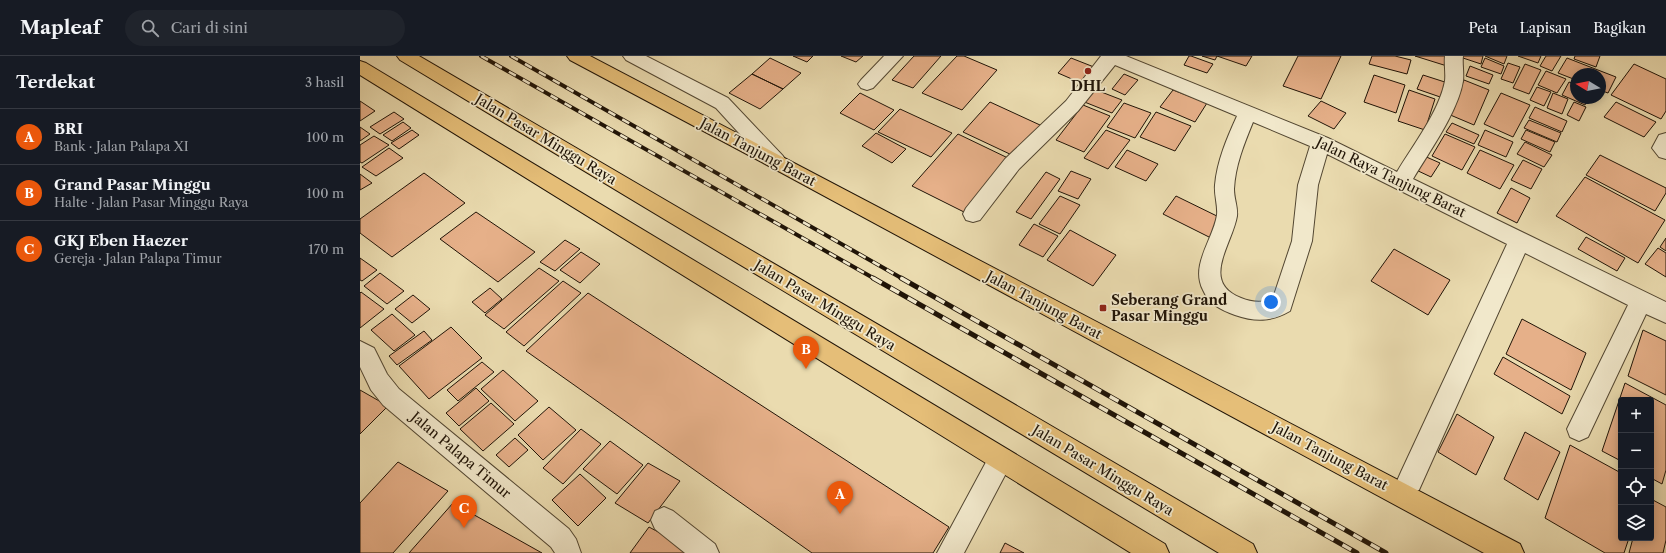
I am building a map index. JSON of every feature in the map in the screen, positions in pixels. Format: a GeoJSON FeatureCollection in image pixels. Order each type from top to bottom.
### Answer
{"type":"FeatureCollection","features":[{"type":"Feature","properties":{"kind":"main road","name":"Jalan Pasar Minggu Raya"},"geometry":{"type":"LineString","coordinates":[[406,56],[1244,553]]}},
{"type":"Feature","properties":{"kind":"main road","name":"Jalan Tanjung Barat"},"geometry":{"type":"LineString","coordinates":[[576,56],[1512,553]]}},
{"type":"Feature","properties":{"kind":"main road"},"geometry":{"type":"LineString","coordinates":[[360,67],[1000,460],[1156,553]]}},
{"type":"Feature","properties":{"kind":"street"},"geometry":{"type":"LineString","coordinates":[[632,56],[722,103],[776,161]]}},
{"type":"Feature","properties":{"kind":"street"},"geometry":{"type":"LineString","coordinates":[[867,84],[894,56]]}},
{"type":"Feature","properties":{"kind":"street"},"geometry":{"type":"LineString","coordinates":[[973,214],[1012,164],[1072,106],[1111,56]]}},
{"type":"Feature","properties":{"kind":"street","name":"Jalan Raya Tanjung Barat"},"geometry":{"type":"LineString","coordinates":[[1111,56],[1137,60],[1248,112],[1321,143],[1666,313]]}},
{"type":"Feature","properties":{"kind":"street"},"geometry":{"type":"LineString","coordinates":[[1401,183],[1449,95],[1454,78],[1452,65],[1454,56]]}},
{"type":"Feature","properties":{"kind":"street"},"geometry":{"type":"LineString","coordinates":[[1248,112],[1237,137],[1226,174],[1224,194],[1227,211],[1221,237],[1212,258],[1210,281],[1214,290],[1228,304],[1251,311],[1271,311],[1282,304],[1302,241],[1308,186],[1321,143]]}},
{"type":"Feature","properties":{"kind":"street"},"geometry":{"type":"LineString","coordinates":[[1666,140],[1662,148],[1666,152]]}},
{"type":"Feature","properties":{"kind":"street"},"geometry":{"type":"LineString","coordinates":[[1410,481],[1520,240]]}},
{"type":"Feature","properties":{"kind":"street"},"geometry":{"type":"LineString","coordinates":[[1579,429],[1642,300]]}},
{"type":"Feature","properties":{"kind":"street","name":"Jalan Palapa Timur"},"geometry":{"type":"LineString","coordinates":[[360,351],[366,355],[379,382],[391,397],[560,538],[568,548],[568,553]]}},
{"type":"Feature","properties":{"kind":"street"},"geometry":{"type":"LineString","coordinates":[[950,553],[1000,460]]}},
{"type":"Feature","properties":{"kind":"street"},"geometry":{"type":"LineString","coordinates":[[664,520],[706,553]]}},
{"type":"Feature","properties":{"kind":"building"},"geometry":{"type":"Polygon","coordinates":[[[793,56],[813,56],[807,62],[793,56]]]}},
{"type":"Feature","properties":{"kind":"building"},"geometry":{"type":"Polygon","coordinates":[[[841,56],[863,56],[856,62],[841,56]]]}},
{"type":"Feature","properties":{"kind":"building"},"geometry":{"type":"Polygon","coordinates":[[[914,56],[941,56],[913,88],[892,80],[914,56]]]}},
{"type":"Feature","properties":{"kind":"building"},"geometry":{"type":"Polygon","coordinates":[[[957,56],[964,56],[997,70],[962,110],[922,93],[957,56]]]}},
{"type":"Feature","properties":{"kind":"building"},"geometry":{"type":"Polygon","coordinates":[[[1189,56],[1213,64],[1207,73],[1184,65],[1189,56]]]}},
{"type":"Feature","properties":{"kind":"building"},"geometry":{"type":"Polygon","coordinates":[[[1202,56],[1217,56],[1215,60],[1202,56]]]}},
{"type":"Feature","properties":{"kind":"building"},"geometry":{"type":"Polygon","coordinates":[[[1217,56],[1252,56],[1246,66],[1217,56]]]}},
{"type":"Feature","properties":{"kind":"building"},"geometry":{"type":"Polygon","coordinates":[[[1298,56],[1341,56],[1321,99],[1283,86],[1298,56]]]}},
{"type":"Feature","properties":{"kind":"building"},"geometry":{"type":"Polygon","coordinates":[[[1372,56],[1395,56],[1411,60],[1407,74],[1369,64],[1372,56]]]}},
{"type":"Feature","properties":{"kind":"building"},"geometry":{"type":"Polygon","coordinates":[[[1415,56],[1451,56],[1447,66],[1415,56]]]}},
{"type":"Feature","properties":{"kind":"building"},"geometry":{"type":"Polygon","coordinates":[[[1457,56],[1483,56],[1481,64],[1457,56]]]}},
{"type":"Feature","properties":{"kind":"building"},"geometry":{"type":"Polygon","coordinates":[[[1485,56],[1507,56],[1504,64],[1485,56]]]}},
{"type":"Feature","properties":{"kind":"building"},"geometry":{"type":"Polygon","coordinates":[[[1518,56],[1541,56],[1538,63],[1518,56]]]}},
{"type":"Feature","properties":{"kind":"building"},"geometry":{"type":"Polygon","coordinates":[[[1546,56],[1561,56],[1552,71],[1540,66],[1546,56]]]}},
{"type":"Feature","properties":{"kind":"building"},"geometry":{"type":"Polygon","coordinates":[[[1575,56],[1600,56],[1596,67],[1574,59],[1575,56]]]}},
{"type":"Feature","properties":{"kind":"building"},"geometry":{"type":"Polygon","coordinates":[[[770,58],[801,73],[783,89],[752,74],[770,58]]]}},
{"type":"Feature","properties":{"kind":"building"},"geometry":{"type":"Polygon","coordinates":[[[1071,58],[1094,67],[1081,83],[1058,73],[1071,58]]]}},
{"type":"Feature","properties":{"kind":"building"},"geometry":{"type":"Polygon","coordinates":[[[1485,58],[1504,66],[1501,74],[1481,67],[1485,58]]]}},
{"type":"Feature","properties":{"kind":"building"},"geometry":{"type":"Polygon","coordinates":[[[1567,58],[1593,68],[1570,68],[1570,78],[1558,73],[1567,58]]]}},
{"type":"Feature","properties":{"kind":"building"},"geometry":{"type":"Polygon","coordinates":[[[1508,63],[1520,67],[1513,83],[1501,79],[1508,63]]]}},
{"type":"Feature","properties":{"kind":"building"},"geometry":{"type":"Polygon","coordinates":[[[1525,64],[1541,70],[1529,94],[1513,88],[1525,64]]]}},
{"type":"Feature","properties":{"kind":"building"},"geometry":{"type":"Polygon","coordinates":[[[1634,64],[1666,79],[1666,111],[1661,119],[1611,95],[1634,64]]]}},
{"type":"Feature","properties":{"kind":"building"},"geometry":{"type":"Polygon","coordinates":[[[1470,66],[1493,75],[1489,84],[1466,76],[1470,66]]]}},
{"type":"Feature","properties":{"kind":"building"},"geometry":{"type":"Polygon","coordinates":[[[1546,71],[1566,79],[1557,93],[1538,85],[1546,71]]]}},
{"type":"Feature","properties":{"kind":"building"},"geometry":{"type":"Polygon","coordinates":[[[1606,73],[1616,77],[1608,93],[1606,92],[1606,73]]]}},
{"type":"Feature","properties":{"kind":"building"},"geometry":{"type":"Polygon","coordinates":[[[752,74],[783,89],[760,109],[729,93],[752,74]]]}},
{"type":"Feature","properties":{"kind":"building"},"geometry":{"type":"Polygon","coordinates":[[[1124,74],[1138,80],[1125,95],[1112,89],[1124,74]]]}},
{"type":"Feature","properties":{"kind":"building"},"geometry":{"type":"Polygon","coordinates":[[[1374,75],[1405,85],[1396,113],[1364,102],[1374,75]]]}},
{"type":"Feature","properties":{"kind":"building"},"geometry":{"type":"Polygon","coordinates":[[[1423,75],[1451,84],[1446,99],[1417,89],[1423,75]]]}},
{"type":"Feature","properties":{"kind":"building"},"geometry":{"type":"Polygon","coordinates":[[[1464,80],[1489,90],[1474,125],[1448,114],[1464,80]]]}},
{"type":"Feature","properties":{"kind":"building"},"geometry":{"type":"Polygon","coordinates":[[[1569,82],[1570,82],[1570,98],[1562,95],[1569,82]]]}},
{"type":"Feature","properties":{"kind":"building"},"geometry":{"type":"Polygon","coordinates":[[[1537,87],[1551,92],[1544,106],[1530,100],[1537,87]]]}},
{"type":"Feature","properties":{"kind":"building"},"geometry":{"type":"Polygon","coordinates":[[[1091,88],[1122,100],[1112,113],[1082,101],[1091,88]]]}},
{"type":"Feature","properties":{"kind":"building"},"geometry":{"type":"Polygon","coordinates":[[[1173,90],[1207,103],[1195,122],[1160,107],[1173,90]]]}},
{"type":"Feature","properties":{"kind":"building"},"geometry":{"type":"Polygon","coordinates":[[[1409,90],[1435,99],[1425,130],[1398,121],[1409,90]]]}},
{"type":"Feature","properties":{"kind":"building"},"geometry":{"type":"Polygon","coordinates":[[[860,93],[894,110],[874,130],[840,113],[860,93]]]}},
{"type":"Feature","properties":{"kind":"building"},"geometry":{"type":"Polygon","coordinates":[[[1501,93],[1530,105],[1513,137],[1484,124],[1501,93]]]}},
{"type":"Feature","properties":{"kind":"building"},"geometry":{"type":"Polygon","coordinates":[[[1553,93],[1568,99],[1562,114],[1547,108],[1553,93]]]}},
{"type":"Feature","properties":{"kind":"building"},"geometry":{"type":"Polygon","coordinates":[[[360,101],[375,111],[360,121],[360,101]]]}},
{"type":"Feature","properties":{"kind":"building"},"geometry":{"type":"Polygon","coordinates":[[[1321,101],[1346,113],[1334,129],[1308,116],[1321,101]]]}},
{"type":"Feature","properties":{"kind":"building"},"geometry":{"type":"Polygon","coordinates":[[[990,102],[1040,125],[1014,156],[963,132],[990,102]]]}},
{"type":"Feature","properties":{"kind":"building"},"geometry":{"type":"Polygon","coordinates":[[[1616,102],[1656,122],[1644,137],[1604,117],[1616,102]]]}},
{"type":"Feature","properties":{"kind":"building"},"geometry":{"type":"Polygon","coordinates":[[[1124,103],[1151,113],[1135,138],[1107,127],[1124,103]]]}},
{"type":"Feature","properties":{"kind":"building"},"geometry":{"type":"Polygon","coordinates":[[[1573,104],[1579,104],[1586,107],[1579,121],[1567,115],[1573,104]]]}},
{"type":"Feature","properties":{"kind":"building"},"geometry":{"type":"Polygon","coordinates":[[[1083,105],[1110,116],[1084,152],[1056,140],[1083,105]]]}},
{"type":"Feature","properties":{"kind":"building"},"geometry":{"type":"Polygon","coordinates":[[[1535,107],[1567,121],[1562,132],[1529,118],[1535,107]]]}},
{"type":"Feature","properties":{"kind":"building"},"geometry":{"type":"Polygon","coordinates":[[[900,109],[952,133],[931,157],[878,132],[900,109]]]}},
{"type":"Feature","properties":{"kind":"building"},"geometry":{"type":"Polygon","coordinates":[[[394,112],[404,119],[380,134],[370,127],[394,112]]]}},
{"type":"Feature","properties":{"kind":"building"},"geometry":{"type":"Polygon","coordinates":[[[1156,112],[1191,126],[1175,151],[1140,137],[1156,112]]]}},
{"type":"Feature","properties":{"kind":"building"},"geometry":{"type":"Polygon","coordinates":[[[1529,120],[1561,133],[1557,142],[1524,128],[1529,120]]]}},
{"type":"Feature","properties":{"kind":"building"},"geometry":{"type":"Polygon","coordinates":[[[403,122],[411,128],[392,141],[383,135],[403,122]]]}},
{"type":"Feature","properties":{"kind":"building"},"geometry":{"type":"Polygon","coordinates":[[[1452,123],[1479,135],[1474,144],[1446,132],[1452,123]]]}},
{"type":"Feature","properties":{"kind":"building"},"geometry":{"type":"Polygon","coordinates":[[[360,127],[370,134],[360,141],[360,127]]]}},
{"type":"Feature","properties":{"kind":"building"},"geometry":{"type":"Polygon","coordinates":[[[412,130],[419,135],[399,149],[391,143],[412,130]]]}},
{"type":"Feature","properties":{"kind":"building"},"geometry":{"type":"Polygon","coordinates":[[[1106,130],[1130,140],[1108,169],[1084,158],[1106,130]]]}},
{"type":"Feature","properties":{"kind":"building"},"geometry":{"type":"Polygon","coordinates":[[[1485,130],[1513,142],[1506,157],[1478,145],[1485,130]]]}},
{"type":"Feature","properties":{"kind":"building"},"geometry":{"type":"Polygon","coordinates":[[[1526,130],[1555,142],[1550,152],[1521,139],[1526,130]]]}},
{"type":"Feature","properties":{"kind":"building"},"geometry":{"type":"Polygon","coordinates":[[[876,133],[906,149],[892,163],[862,146],[876,133]]]}},
{"type":"Feature","properties":{"kind":"building"},"geometry":{"type":"Polygon","coordinates":[[[958,134],[1010,159],[966,213],[912,186],[958,134]]]}},
{"type":"Feature","properties":{"kind":"building"},"geometry":{"type":"Polygon","coordinates":[[[1445,134],[1475,147],[1462,170],[1432,156],[1445,134]]]}},
{"type":"Feature","properties":{"kind":"building"},"geometry":{"type":"Polygon","coordinates":[[[374,136],[389,145],[362,163],[360,162],[360,145],[374,136]]]}},
{"type":"Feature","properties":{"kind":"building"},"geometry":{"type":"Polygon","coordinates":[[[1525,142],[1552,155],[1544,167],[1517,154],[1525,142]]]}},
{"type":"Feature","properties":{"kind":"building"},"geometry":{"type":"Polygon","coordinates":[[[389,148],[403,158],[376,176],[362,167],[389,148]]]}},
{"type":"Feature","properties":{"kind":"building"},"geometry":{"type":"Polygon","coordinates":[[[1127,150],[1158,164],[1146,181],[1115,167],[1127,150]]]}},
{"type":"Feature","properties":{"kind":"building"},"geometry":{"type":"Polygon","coordinates":[[[1480,150],[1514,165],[1500,189],[1467,173],[1480,150]]]}},
{"type":"Feature","properties":{"kind":"building"},"geometry":{"type":"Polygon","coordinates":[[[1422,155],[1440,163],[1431,177],[1414,169],[1422,155]]]}},
{"type":"Feature","properties":{"kind":"building"},"geometry":{"type":"Polygon","coordinates":[[[1600,155],[1666,188],[1666,193],[1655,211],[1586,175],[1600,155]]]}},
{"type":"Feature","properties":{"kind":"building"},"geometry":{"type":"Polygon","coordinates":[[[1523,160],[1542,169],[1531,189],[1511,180],[1523,160]]]}},
{"type":"Feature","properties":{"kind":"building"},"geometry":{"type":"Polygon","coordinates":[[[1071,171],[1091,179],[1078,199],[1058,191],[1071,171]]]}},
{"type":"Feature","properties":{"kind":"building"},"geometry":{"type":"Polygon","coordinates":[[[1046,172],[1060,179],[1031,219],[1016,212],[1046,172]]]}},
{"type":"Feature","properties":{"kind":"building"},"geometry":{"type":"Polygon","coordinates":[[[424,173],[465,203],[392,257],[360,233],[360,219],[424,173]]]}},
{"type":"Feature","properties":{"kind":"building"},"geometry":{"type":"Polygon","coordinates":[[[360,174],[372,183],[360,190],[360,174]]]}},
{"type":"Feature","properties":{"kind":"building"},"geometry":{"type":"Polygon","coordinates":[[[1585,177],[1665,220],[1638,263],[1556,216],[1585,177]]]}},
{"type":"Feature","properties":{"kind":"building"},"geometry":{"type":"Polygon","coordinates":[[[1511,188],[1530,198],[1517,223],[1497,213],[1511,188]]]}},
{"type":"Feature","properties":{"kind":"building"},"geometry":{"type":"Polygon","coordinates":[[[1060,196],[1080,205],[1060,234],[1039,224],[1060,196]]]}},
{"type":"Feature","properties":{"kind":"building"},"geometry":{"type":"Polygon","coordinates":[[[1176,196],[1223,219],[1211,238],[1163,214],[1176,196]]]}},
{"type":"Feature","properties":{"kind":"building"},"geometry":{"type":"Polygon","coordinates":[[[476,212],[535,252],[498,282],[440,239],[476,212]]]}},
{"type":"Feature","properties":{"kind":"building"},"geometry":{"type":"Polygon","coordinates":[[[1034,224],[1058,236],[1043,257],[1019,245],[1034,224]]]}},
{"type":"Feature","properties":{"kind":"building"},"geometry":{"type":"Polygon","coordinates":[[[1070,230],[1116,255],[1093,286],[1047,260],[1070,230]]]}},
{"type":"Feature","properties":{"kind":"building"},"geometry":{"type":"Polygon","coordinates":[[[1586,237],[1625,258],[1617,271],[1578,249],[1586,237]]]}},
{"type":"Feature","properties":{"kind":"building"},"geometry":{"type":"Polygon","coordinates":[[[1666,238],[1666,251],[1660,247],[1666,238]]]}},
{"type":"Feature","properties":{"kind":"building"},"geometry":{"type":"Polygon","coordinates":[[[565,240],[580,249],[555,271],[540,262],[565,240]]]}},
{"type":"Feature","properties":{"kind":"building"},"geometry":{"type":"Polygon","coordinates":[[[1658,248],[1666,253],[1666,277],[1645,264],[1658,248]]]}},
{"type":"Feature","properties":{"kind":"building"},"geometry":{"type":"Polygon","coordinates":[[[1394,249],[1450,280],[1428,315],[1371,281],[1394,249]]]}},
{"type":"Feature","properties":{"kind":"building"},"geometry":{"type":"Polygon","coordinates":[[[581,252],[600,264],[580,283],[560,270],[581,252]]]}},
{"type":"Feature","properties":{"kind":"building"},"geometry":{"type":"Polygon","coordinates":[[[360,258],[377,270],[362,281],[360,280],[360,258]]]}},
{"type":"Feature","properties":{"kind":"building"},"geometry":{"type":"Polygon","coordinates":[[[539,268],[559,281],[504,329],[485,315],[539,268]]]}},
{"type":"Feature","properties":{"kind":"building"},"geometry":{"type":"Polygon","coordinates":[[[380,273],[404,291],[387,304],[364,286],[380,273]]]}},
{"type":"Feature","properties":{"kind":"building"},"geometry":{"type":"Polygon","coordinates":[[[563,281],[581,293],[524,346],[506,332],[563,281]]]}},
{"type":"Feature","properties":{"kind":"building"},"geometry":{"type":"Polygon","coordinates":[[[490,288],[502,299],[485,313],[472,302],[490,288]]]}},
{"type":"Feature","properties":{"kind":"building"},"geometry":{"type":"Polygon","coordinates":[[[361,292],[384,309],[360,328],[360,293],[361,292]]]}},
{"type":"Feature","properties":{"kind":"building"},"geometry":{"type":"Polygon","coordinates":[[[588,293],[949,527],[933,553],[812,553],[526,351],[588,293]]]}},
{"type":"Feature","properties":{"kind":"building"},"geometry":{"type":"Polygon","coordinates":[[[413,295],[430,309],[412,323],[395,309],[413,295]]]}},
{"type":"Feature","properties":{"kind":"building"},"geometry":{"type":"Polygon","coordinates":[[[392,314],[415,335],[394,351],[371,330],[392,314]]]}},
{"type":"Feature","properties":{"kind":"building"},"geometry":{"type":"Polygon","coordinates":[[[1522,319],[1586,353],[1571,390],[1506,354],[1522,319]]]}},
{"type":"Feature","properties":{"kind":"building"},"geometry":{"type":"Polygon","coordinates":[[[451,327],[482,358],[429,399],[399,366],[451,327]]]}},
{"type":"Feature","properties":{"kind":"building"},"geometry":{"type":"Polygon","coordinates":[[[1643,330],[1666,341],[1666,395],[1628,376],[1643,330]]]}},
{"type":"Feature","properties":{"kind":"building"},"geometry":{"type":"Polygon","coordinates":[[[424,331],[432,340],[397,365],[389,356],[424,331]]]}},
{"type":"Feature","properties":{"kind":"building"},"geometry":{"type":"Polygon","coordinates":[[[1503,357],[1570,396],[1562,414],[1494,374],[1503,357]]]}},
{"type":"Feature","properties":{"kind":"building"},"geometry":{"type":"Polygon","coordinates":[[[482,362],[494,372],[458,401],[447,390],[482,362]]]}},
{"type":"Feature","properties":{"kind":"building"},"geometry":{"type":"Polygon","coordinates":[[[503,370],[538,401],[515,421],[481,389],[503,370]]]}},
{"type":"Feature","properties":{"kind":"building"},"geometry":{"type":"Polygon","coordinates":[[[1625,383],[1651,397],[1620,397],[1625,383]]]}},
{"type":"Feature","properties":{"kind":"building"},"geometry":{"type":"Polygon","coordinates":[[[476,388],[489,401],[459,426],[446,413],[476,388]]]}},
{"type":"Feature","properties":{"kind":"building"},"geometry":{"type":"Polygon","coordinates":[[[360,390],[388,406],[360,434],[360,390]]]}},
{"type":"Feature","properties":{"kind":"building"},"geometry":{"type":"Polygon","coordinates":[[[1654,399],[1666,405],[1666,470],[1662,484],[1654,480],[1654,399]]]}},
{"type":"Feature","properties":{"kind":"building"},"geometry":{"type":"Polygon","coordinates":[[[491,403],[514,424],[483,451],[460,429],[491,403]]]}},
{"type":"Feature","properties":{"kind":"building"},"geometry":{"type":"Polygon","coordinates":[[[1618,404],[1618,459],[1602,451],[1618,404]]]}},
{"type":"Feature","properties":{"kind":"building"},"geometry":{"type":"Polygon","coordinates":[[[549,407],[576,430],[543,460],[518,435],[549,407]]]}},
{"type":"Feature","properties":{"kind":"building"},"geometry":{"type":"Polygon","coordinates":[[[1457,414],[1494,437],[1476,475],[1438,452],[1457,414]]]}},
{"type":"Feature","properties":{"kind":"building"},"geometry":{"type":"Polygon","coordinates":[[[581,429],[601,444],[563,484],[543,468],[581,429]]]}},
{"type":"Feature","properties":{"kind":"building"},"geometry":{"type":"Polygon","coordinates":[[[1525,432],[1560,452],[1538,500],[1504,479],[1525,432]]]}},
{"type":"Feature","properties":{"kind":"building"},"geometry":{"type":"Polygon","coordinates":[[[515,438],[528,450],[509,467],[496,455],[515,438]]]}},
{"type":"Feature","properties":{"kind":"building"},"geometry":{"type":"Polygon","coordinates":[[[610,441],[643,465],[617,494],[583,469],[610,441]]]}},
{"type":"Feature","properties":{"kind":"building"},"geometry":{"type":"Polygon","coordinates":[[[1570,445],[1618,471],[1618,541],[1628,541],[1624,553],[1605,553],[1545,518],[1570,445]]]}},
{"type":"Feature","properties":{"kind":"building"},"geometry":{"type":"Polygon","coordinates":[[[398,462],[448,491],[393,553],[360,553],[360,503],[398,462]]]}},
{"type":"Feature","properties":{"kind":"building"},"geometry":{"type":"Polygon","coordinates":[[[648,463],[680,481],[648,523],[615,503],[648,463]]]}},
{"type":"Feature","properties":{"kind":"building"},"geometry":{"type":"Polygon","coordinates":[[[580,474],[606,498],[578,526],[552,500],[580,474]]]}},
{"type":"Feature","properties":{"kind":"building"},"geometry":{"type":"Polygon","coordinates":[[[1654,501],[1666,507],[1666,540],[1663,553],[1629,553],[1632,541],[1654,541],[1654,501]]]}},
{"type":"Feature","properties":{"kind":"building"},"geometry":{"type":"Polygon","coordinates":[[[453,503],[542,553],[409,553],[453,503]]]}},
{"type":"Feature","properties":{"kind":"building"},"geometry":{"type":"Polygon","coordinates":[[[649,527],[697,553],[630,553],[649,527]]]}},
{"type":"Feature","properties":{"kind":"building"},"geometry":{"type":"Polygon","coordinates":[[[1005,543],[1024,553],[1000,553],[1005,543]]]}},
{"type":"Feature","properties":{"kind":"railway"},"geometry":{"type":"LineString","coordinates":[[481,56],[875,279]]}},
{"type":"Feature","properties":{"kind":"railway"},"geometry":{"type":"LineString","coordinates":[[511,56],[903,279]]}},
{"type":"Feature","properties":{"kind":"railway"},"geometry":{"type":"LineString","coordinates":[[873,278],[1357,553]]}},
{"type":"Feature","properties":{"kind":"railway"},"geometry":{"type":"LineString","coordinates":[[901,278],[1386,553]]}},
{"type":"Feature","properties":{"kind":"place","name":"DHL"},"geometry":{"type":"Point","coordinates":[1088,71]}},
{"type":"Feature","properties":{"kind":"place","name":"Seberang Grand Pasar Minggu"},"geometry":{"type":"Point","coordinates":[1103,308]}},
{"type":"Feature","properties":{"kind":"place","name":"Grand Pasar Minggu"},"geometry":{"type":"Point","coordinates":[806,369]}},
{"type":"Feature","properties":{"kind":"place","name":"BRI"},"geometry":{"type":"Point","coordinates":[840,514]}},
{"type":"Feature","properties":{"kind":"place","name":"GKJ Eben Haezer"},"geometry":{"type":"Point","coordinates":[464,528]}}]}
